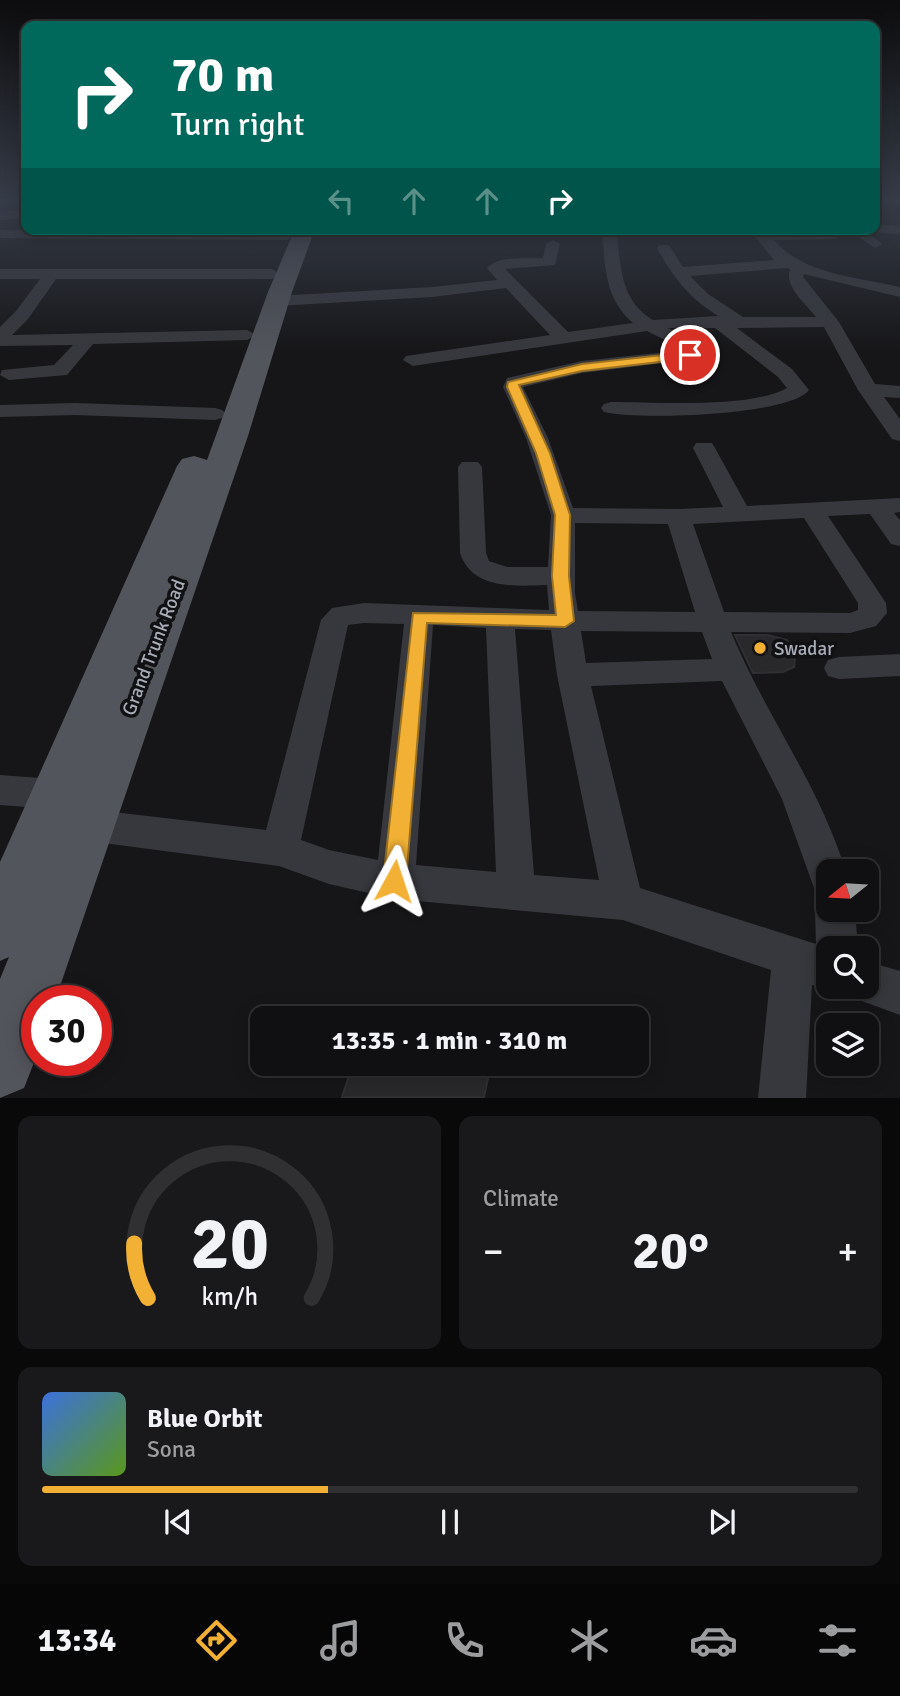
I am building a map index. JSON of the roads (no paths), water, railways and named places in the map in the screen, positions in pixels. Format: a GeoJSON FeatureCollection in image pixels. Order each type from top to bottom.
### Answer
{"type":"FeatureCollection","features":[{"type":"Feature","properties":{"kind":"main road","name":"Grand Trunk Road"},"geometry":{"type":"LineString","coordinates":[[0,1064],[80,805],[215,414],[247,335],[286,253]]}},
{"type":"Feature","properties":{"kind":"main road","name":"Grand Trunk Road"},"geometry":{"type":"LineString","coordinates":[[0,932],[80,805],[232,436],[286,253]]}},
{"type":"Feature","properties":{"kind":"street"},"geometry":{"type":"LineString","coordinates":[[252,250],[286,253],[432,292],[509,284]]}},
{"type":"Feature","properties":{"kind":"street"},"geometry":{"type":"LineString","coordinates":[[552,250],[550,262],[497,266],[497,271],[563,338]]}},
{"type":"Feature","properties":{"kind":"street"},"geometry":{"type":"LineString","coordinates":[[611,250],[616,290],[630,313],[698,351],[690,355],[582,367],[514,382],[513,387],[545,459],[563,515],[561,576],[573,674],[624,901]]}},
{"type":"Feature","properties":{"kind":"street"},"geometry":{"type":"LineString","coordinates":[[611,408],[681,408],[751,403],[794,395],[799,390],[785,373],[692,292],[665,250]]}},
{"type":"Feature","properties":{"kind":"street"},"geometry":{"type":"LineString","coordinates":[[777,250],[793,265],[798,285],[830,322],[868,390],[900,434]]}},
{"type":"Feature","properties":{"kind":"street"},"geometry":{"type":"LineString","coordinates":[[0,274],[52,274],[286,253]]}},
{"type":"Feature","properties":{"kind":"street"},"geometry":{"type":"LineString","coordinates":[[677,272],[793,265],[900,292]]}},
{"type":"Feature","properties":{"kind":"street"},"geometry":{"type":"LineString","coordinates":[[52,274],[29,304],[8,317],[0,339],[247,335]]}},
{"type":"Feature","properties":{"kind":"street"},"geometry":{"type":"LineString","coordinates":[[413,360],[648,325],[727,321],[830,322]]}},
{"type":"Feature","properties":{"kind":"street"},"geometry":{"type":"LineString","coordinates":[[9,374],[60,371],[88,339]]}},
{"type":"Feature","properties":{"kind":"street"},"geometry":{"type":"LineString","coordinates":[[868,390],[900,392]]}},
{"type":"Feature","properties":{"kind":"street"},"geometry":{"type":"LineString","coordinates":[[0,410],[75,409],[215,414]]}},
{"type":"Feature","properties":{"kind":"street"},"geometry":{"type":"LineString","coordinates":[[704,449],[739,514]]}},
{"type":"Feature","properties":{"kind":"street"},"geometry":{"type":"LineString","coordinates":[[470,467],[473,553],[482,569],[494,574],[561,576]]}},
{"type":"Feature","properties":{"kind":"street"},"geometry":{"type":"LineString","coordinates":[[563,515],[678,517],[888,505],[900,538]]}},
{"type":"Feature","properties":{"kind":"street"},"geometry":{"type":"LineString","coordinates":[[280,849],[335,620],[352,613],[565,621],[850,622],[866,619],[873,613],[872,603],[812,511]]}},
{"type":"Feature","properties":{"kind":"street"},"geometry":{"type":"LineString","coordinates":[[678,517],[713,622],[732,669],[802,805],[824,859]]}},
{"type":"Feature","properties":{"kind":"street"},"geometry":{"type":"LineString","coordinates":[[394,881],[419,617]]}},
{"type":"Feature","properties":{"kind":"street"},"geometry":{"type":"LineString","coordinates":[[500,620],[516,890]]}},
{"type":"Feature","properties":{"kind":"street"},"geometry":{"type":"LineString","coordinates":[[839,668],[900,665]]}},
{"type":"Feature","properties":{"kind":"street"},"geometry":{"type":"LineString","coordinates":[[573,674],[732,669]]}},
{"type":"Feature","properties":{"kind":"street"},"geometry":{"type":"LineString","coordinates":[[0,790],[80,805],[221,840],[280,849],[329,867],[394,881],[624,901],[810,963],[782,1097]]}},
{"type":"Feature","properties":{"kind":"street"},"geometry":{"type":"LineString","coordinates":[[879,986],[900,993]]}},
{"type":"Feature","properties":{"kind":"place","name":"Swadar"},"geometry":{"type":"Point","coordinates":[760,648]}}]}
